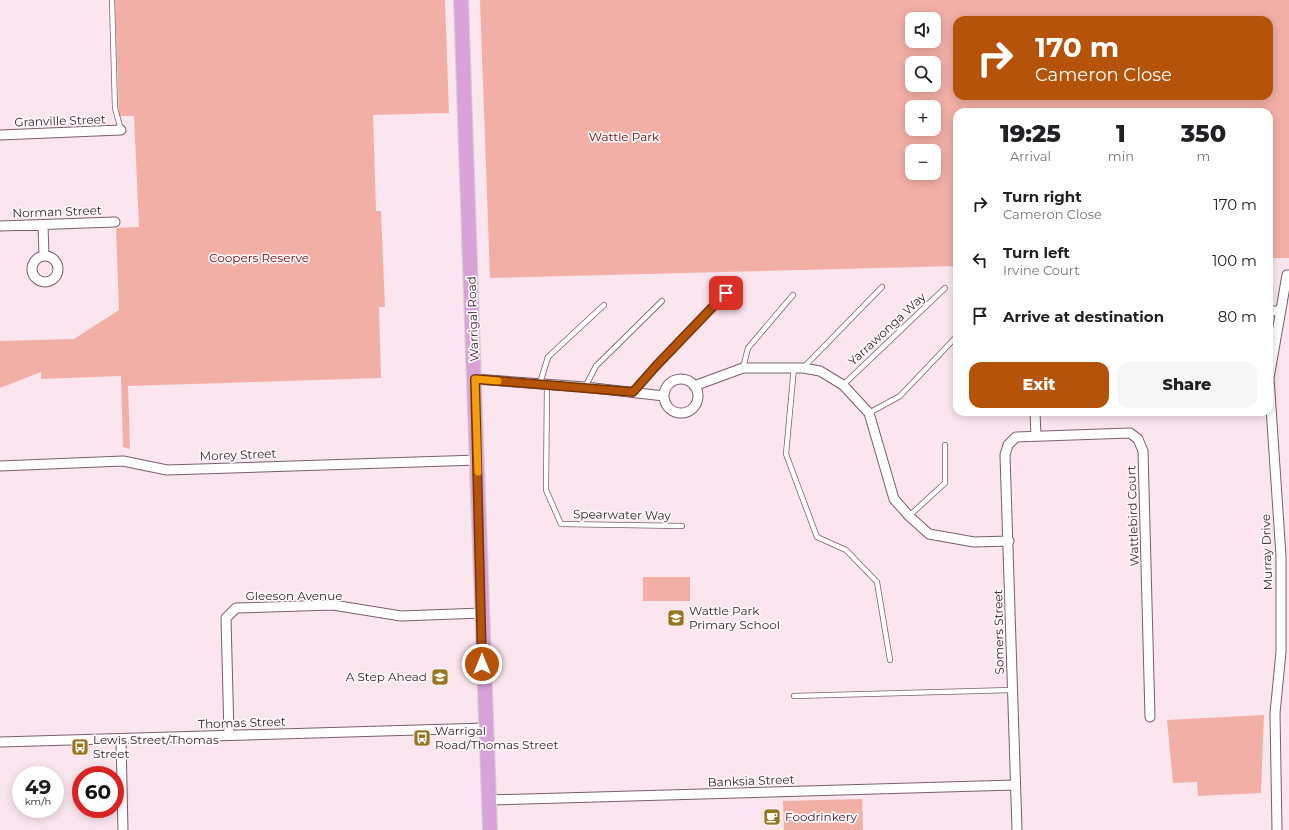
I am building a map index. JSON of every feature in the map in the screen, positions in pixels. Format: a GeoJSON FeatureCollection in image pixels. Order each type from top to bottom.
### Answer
{"type":"FeatureCollection","features":[{"type":"Feature","properties":{"kind":"main road","name":"Warrigal Road"},"geometry":{"type":"LineString","coordinates":[[461,0],[490,830]]}},
{"type":"Feature","properties":{"kind":"street","name":"Granville Street"},"geometry":{"type":"LineString","coordinates":[[0,135],[121,130]]}},
{"type":"Feature","properties":{"kind":"street","name":"Norman Street"},"geometry":{"type":"LineString","coordinates":[[0,226],[115,222]]}},
{"type":"Feature","properties":{"kind":"street"},"geometry":{"type":"LineString","coordinates":[[43,225],[44,256]]}},
{"type":"Feature","properties":{"kind":"street","name":"Murray Drive"},"geometry":{"type":"LineString","coordinates":[[1273,360],[1288,275]]}},
{"type":"Feature","properties":{"kind":"street"},"geometry":{"type":"LineString","coordinates":[[1273,311],[1281,311]]}},
{"type":"Feature","properties":{"kind":"street"},"geometry":{"type":"LineString","coordinates":[[694,386],[743,368],[798,368],[820,371],[843,385],[869,413],[894,499],[909,516],[929,534],[974,542],[1008,541]]}},
{"type":"Feature","properties":{"kind":"street"},"geometry":{"type":"LineString","coordinates":[[475,379],[586,387],[664,396]]}},
{"type":"Feature","properties":{"kind":"street"},"geometry":{"type":"LineString","coordinates":[[676,380],[686,380],[697,390],[698,400],[693,408],[683,413],[672,410],[665,402],[664,396],[668,386],[676,380]]}},
{"type":"Feature","properties":{"kind":"street"},"geometry":{"type":"LineString","coordinates":[[1035,416],[1036,436]]}},
{"type":"Feature","properties":{"kind":"street","name":"Murray Drive"},"geometry":{"type":"LineString","coordinates":[[1272,416],[1281,556],[1281,652],[1274,713],[1277,830]]}},
{"type":"Feature","properties":{"kind":"street","name":"Wattlebird Court"},"geometry":{"type":"LineString","coordinates":[[1016,437],[1130,433],[1138,439],[1143,451],[1150,717]]}},
{"type":"Feature","properties":{"kind":"street","name":"Somers Street"},"geometry":{"type":"LineString","coordinates":[[1016,437],[1008,445],[1005,455],[1017,830]]}},
{"type":"Feature","properties":{"kind":"street","name":"Morey Street"},"geometry":{"type":"LineString","coordinates":[[0,466],[123,461],[167,470],[478,460]]}},
{"type":"Feature","properties":{"kind":"street","name":"Gleeson Avenue"},"geometry":{"type":"LineString","coordinates":[[229,735],[226,618],[236,608],[333,605],[400,616],[482,613]]}},
{"type":"Feature","properties":{"kind":"street","name":"Thomas Street"},"geometry":{"type":"LineString","coordinates":[[0,742],[486,728]]}},
{"type":"Feature","properties":{"kind":"street"},"geometry":{"type":"LineString","coordinates":[[120,739],[123,830]]}},
{"type":"Feature","properties":{"kind":"street","name":"Banksia Street"},"geometry":{"type":"LineString","coordinates":[[488,800],[1015,784]]}},
{"type":"Feature","properties":{"kind":"lane"},"geometry":{"type":"LineString","coordinates":[[112,0],[115,108],[121,130]]}},
{"type":"Feature","properties":{"kind":"lane"},"geometry":{"type":"LineString","coordinates":[[882,287],[798,368],[786,454],[817,537],[846,550],[877,582],[890,660]]}},
{"type":"Feature","properties":{"kind":"lane","name":"Yarrawonga Way"},"geometry":{"type":"LineString","coordinates":[[843,385],[945,288]]}},
{"type":"Feature","properties":{"kind":"lane"},"geometry":{"type":"LineString","coordinates":[[633,392],[726,293]]}},
{"type":"Feature","properties":{"kind":"lane"},"geometry":{"type":"LineString","coordinates":[[743,368],[748,348],[793,295]]}},
{"type":"Feature","properties":{"kind":"lane"},"geometry":{"type":"LineString","coordinates":[[586,387],[596,366],[662,302]]}},
{"type":"Feature","properties":{"kind":"lane"},"geometry":{"type":"LineString","coordinates":[[543,384],[548,357],[604,305]]}},
{"type":"Feature","properties":{"kind":"lane"},"geometry":{"type":"LineString","coordinates":[[869,413],[900,396],[953,340]]}},
{"type":"Feature","properties":{"kind":"lane","name":"Spearwater Way"},"geometry":{"type":"LineString","coordinates":[[543,384],[546,490],[561,524],[682,526]]}},
{"type":"Feature","properties":{"kind":"lane"},"geometry":{"type":"LineString","coordinates":[[909,516],[945,483],[944,445]]}},
{"type":"Feature","properties":{"kind":"lane"},"geometry":{"type":"LineString","coordinates":[[794,696],[1012,690]]}},
{"type":"Feature","properties":{"kind":"green space","name":"Coopers Reserve"},"geometry":{"type":"Polygon","coordinates":[[[115,0],[445,0],[449,113],[373,115],[376,211],[381,211],[385,307],[379,307],[381,378],[128,386],[130,449],[123,447],[121,376],[41,379],[41,372],[0,388],[0,341],[74,339],[119,310],[116,228],[139,227],[134,116],[119,116],[115,0]]]}},
{"type":"Feature","properties":{"kind":"green space","name":"Wattle Park"},"geometry":{"type":"Polygon","coordinates":[[[480,0],[1289,0],[1289,258],[1273,258],[1273,108],[953,108],[953,266],[490,278],[480,0]]]}},
{"type":"Feature","properties":{"kind":"green space"},"geometry":{"type":"Polygon","coordinates":[[[643,577],[690,577],[690,601],[643,601],[643,577]]]}},
{"type":"Feature","properties":{"kind":"green space"},"geometry":{"type":"Polygon","coordinates":[[[1264,715],[1261,793],[1198,796],[1197,782],[1173,783],[1167,720],[1264,715]]]}},
{"type":"Feature","properties":{"kind":"green space"},"geometry":{"type":"Polygon","coordinates":[[[862,799],[863,830],[784,830],[783,801],[862,799]]]}},
{"type":"Feature","properties":{"kind":"slow traffic"},"geometry":{"type":"LineString","coordinates":[[478,472],[475,379],[498,381]]}},
{"type":"Feature","properties":{"kind":"place","name":"Wattle Park Primary School"},"geometry":{"type":"Point","coordinates":[676,618]}},
{"type":"Feature","properties":{"kind":"place","name":"A Step Ahead"},"geometry":{"type":"Point","coordinates":[440,677]}},
{"type":"Feature","properties":{"kind":"place","name":"Warrigal Road/Thomas Street"},"geometry":{"type":"Point","coordinates":[422,738]}},
{"type":"Feature","properties":{"kind":"place","name":"Lewis Street/Thomas Street"},"geometry":{"type":"Point","coordinates":[80,747]}},
{"type":"Feature","properties":{"kind":"place","name":"Foodrinkery"},"geometry":{"type":"Point","coordinates":[772,817]}},
{"type":"Feature","properties":{"kind":"route"},"geometry":{"type":"LineString","coordinates":[[482,664],[482,613],[475,379],[633,392],[726,293]]}}]}
